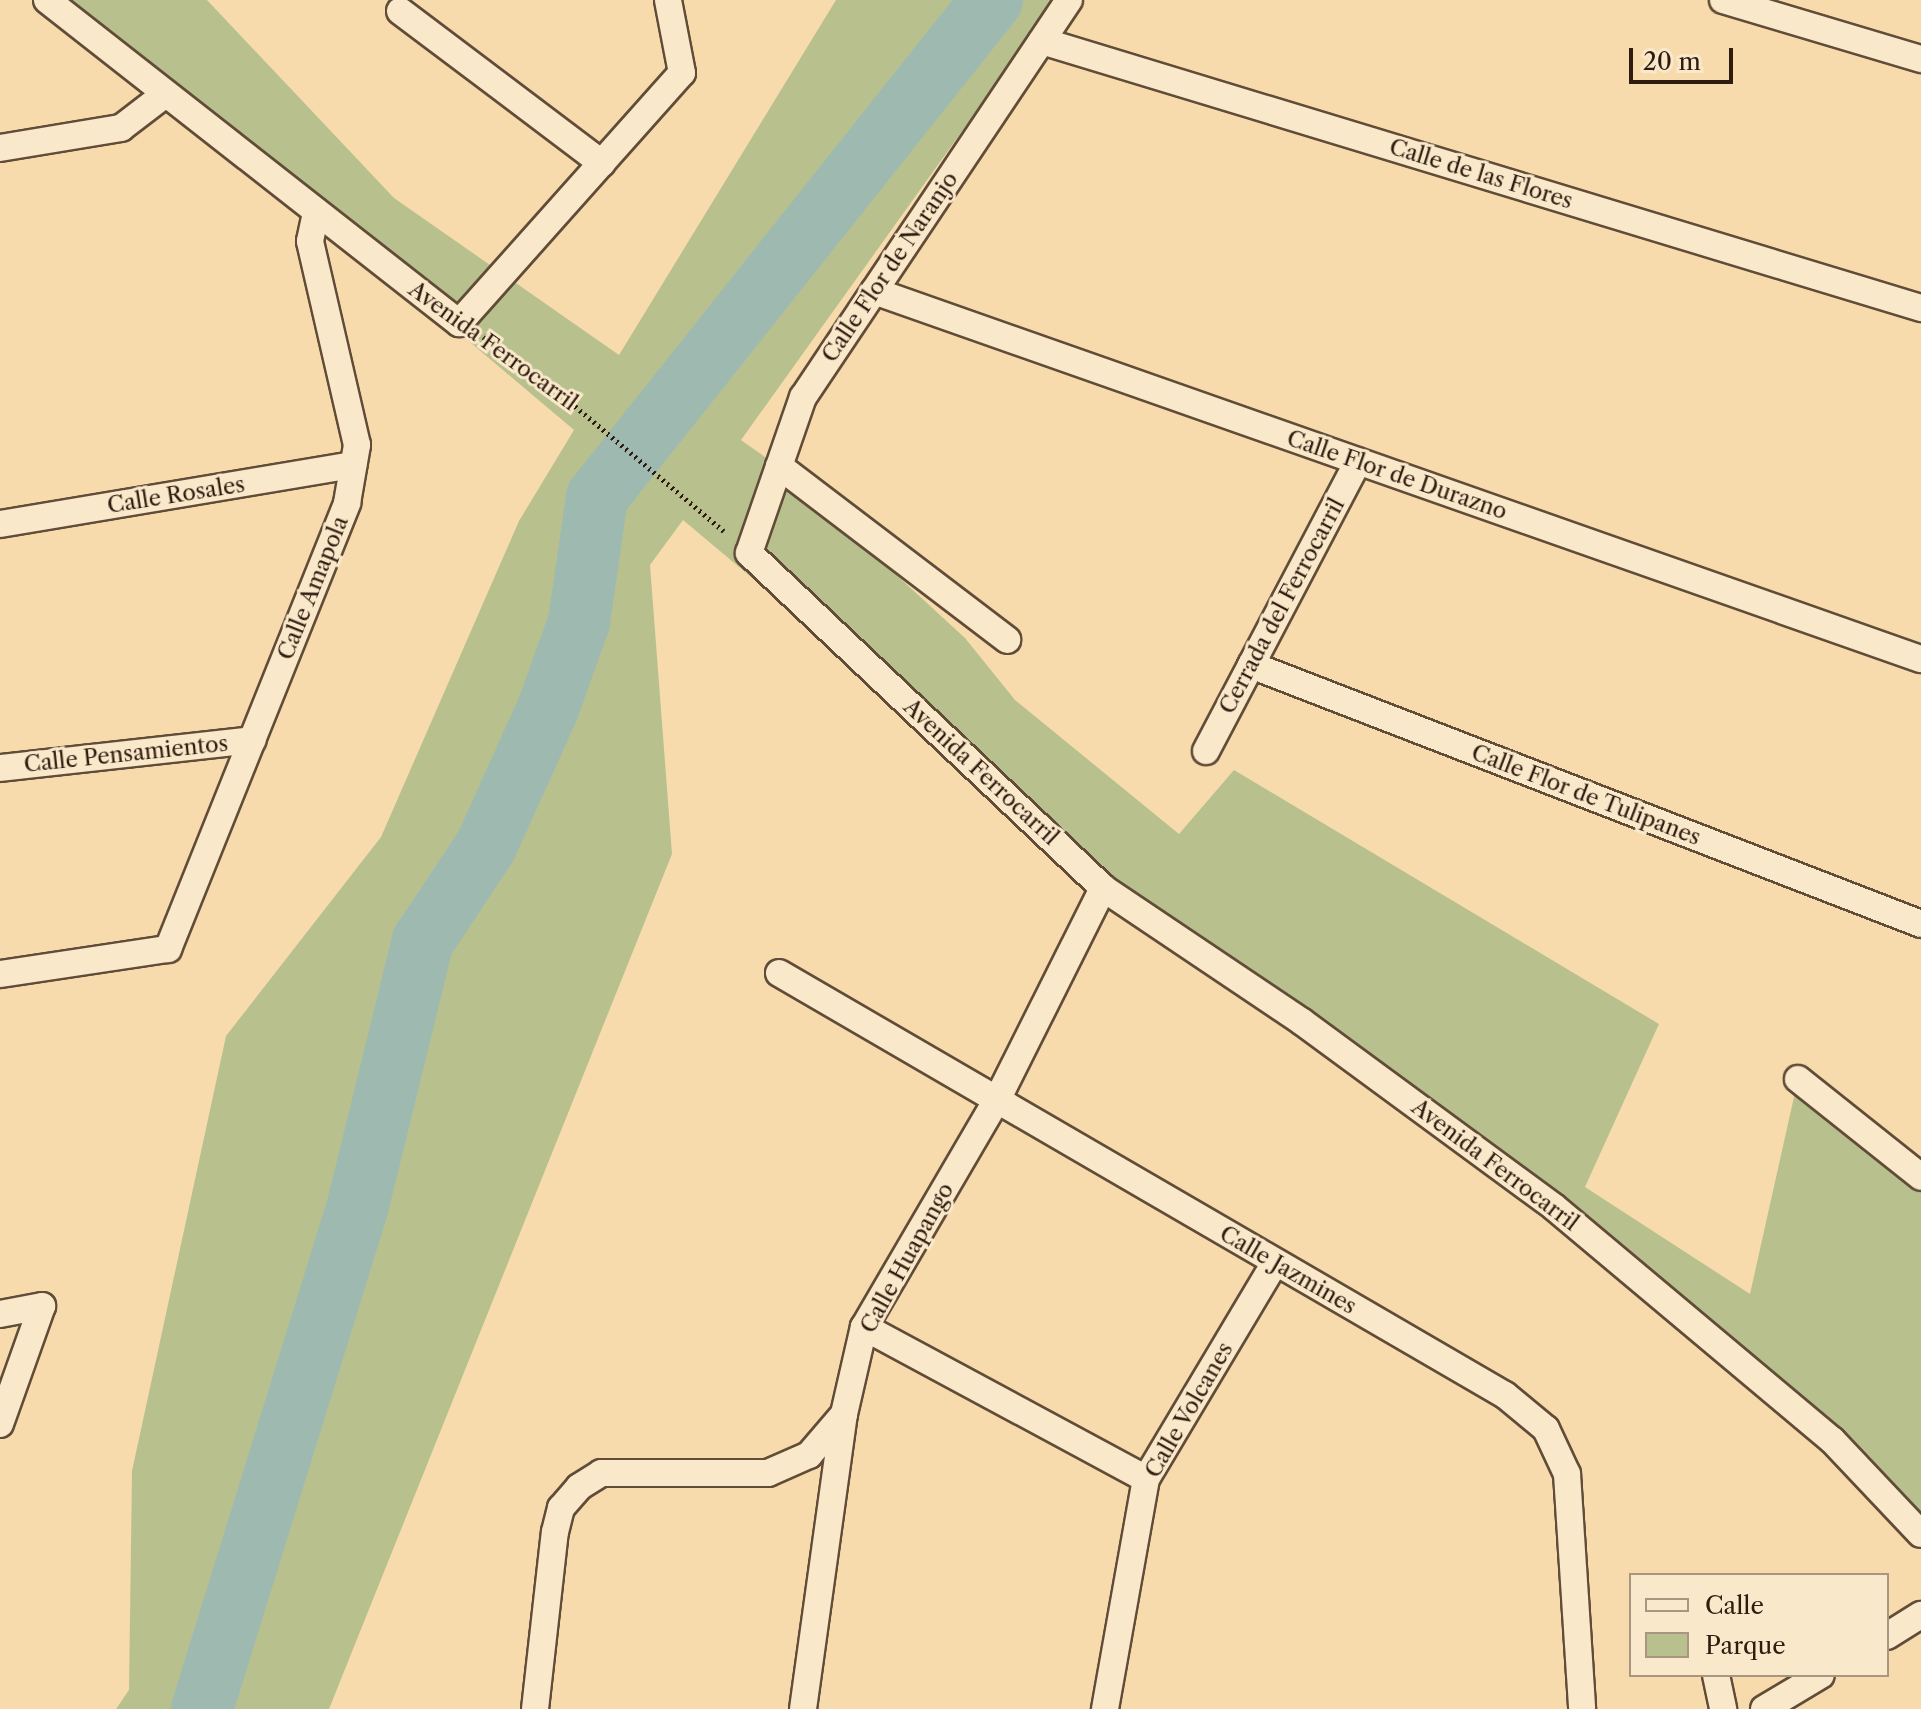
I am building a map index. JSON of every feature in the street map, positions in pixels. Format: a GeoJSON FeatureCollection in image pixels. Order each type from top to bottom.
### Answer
{"type":"FeatureCollection","features":[{"type":"Feature","properties":{"kind":"street","name":"Avenida Ferrocarril"},"geometry":{"type":"LineString","coordinates":[[47,0],[164,95],[459,323]]}},
{"type":"Feature","properties":{"kind":"street"},"geometry":{"type":"LineString","coordinates":[[459,323],[682,73],[668,0]]}},
{"type":"Feature","properties":{"kind":"street","name":"Calle Flor de Naranjo"},"geometry":{"type":"LineString","coordinates":[[749,553],[803,397],[1069,0]]}},
{"type":"Feature","properties":{"kind":"street"},"geometry":{"type":"LineString","coordinates":[[1723,0],[1921,59]]}},
{"type":"Feature","properties":{"kind":"street"},"geometry":{"type":"LineString","coordinates":[[400,11],[602,163]]}},
{"type":"Feature","properties":{"kind":"street","name":"Calle de las Flores"},"geometry":{"type":"LineString","coordinates":[[1042,41],[1921,308]]}},
{"type":"Feature","properties":{"kind":"street"},"geometry":{"type":"LineString","coordinates":[[0,148],[121,128],[164,95]]}},
{"type":"Feature","properties":{"kind":"street","name":"Calle Amapola"},"geometry":{"type":"LineString","coordinates":[[0,974],[168,949],[347,503],[357,445],[310,241],[316,212]]}},
{"type":"Feature","properties":{"kind":"street","name":"Calle Flor de Durazno"},"geometry":{"type":"LineString","coordinates":[[874,291],[1921,659]]}},
{"type":"Feature","properties":{"kind":"street","name":"Cerrada del Ferrocarril"},"geometry":{"type":"LineString","coordinates":[[1206,751],[1358,461]]}},
{"type":"Feature","properties":{"kind":"street","name":"Calle Rosales"},"geometry":{"type":"LineString","coordinates":[[0,524],[353,465]]}},
{"type":"Feature","properties":{"kind":"street"},"geometry":{"type":"LineString","coordinates":[[779,466],[1007,640]]}},
{"type":"Feature","properties":{"kind":"street","name":"Avenida Ferrocarril"},"geometry":{"type":"LineString","coordinates":[[749,553],[1103,888],[1301,1021],[1554,1207],[1832,1440],[1921,1534]]}},
{"type":"Feature","properties":{"kind":"street","name":"Calle Flor de Tulipanes"},"geometry":{"type":"LineString","coordinates":[[1251,665],[1921,924]]}},
{"type":"Feature","properties":{"kind":"street","name":"Calle Pensamientos"},"geometry":{"type":"LineString","coordinates":[[0,768],[252,740]]}},
{"type":"Feature","properties":{"kind":"street","name":"Calle Huapango"},"geometry":{"type":"LineString","coordinates":[[803,1709],[844,1414],[864,1327],[998,1098],[1103,888]]}},
{"type":"Feature","properties":{"kind":"street","name":"Calle Jazmines"},"geometry":{"type":"LineString","coordinates":[[779,973],[1505,1395],[1546,1429],[1567,1474],[1582,1709]]}},
{"type":"Feature","properties":{"kind":"street"},"geometry":{"type":"LineString","coordinates":[[1798,1079],[1921,1177]]}},
{"type":"Feature","properties":{"kind":"street","name":"Calle Volcanes"},"geometry":{"type":"LineString","coordinates":[[1105,1709],[1146,1479],[1275,1263]]}},
{"type":"Feature","properties":{"kind":"street"},"geometry":{"type":"LineString","coordinates":[[0,1314],[42,1306],[0,1424]]}},
{"type":"Feature","properties":{"kind":"street"},"geometry":{"type":"LineString","coordinates":[[864,1327],[1146,1479]]}},
{"type":"Feature","properties":{"kind":"street"},"geometry":{"type":"LineString","coordinates":[[535,1709],[555,1532],[561,1508],[579,1487],[601,1473],[768,1473],[809,1455],[844,1414]]}},
{"type":"Feature","properties":{"kind":"street"},"geometry":{"type":"LineString","coordinates":[[1889,1635],[1921,1615]]}},
{"type":"Feature","properties":{"kind":"street"},"geometry":{"type":"LineString","coordinates":[[1716,1677],[1723,1709]]}},
{"type":"Feature","properties":{"kind":"street"},"geometry":{"type":"LineString","coordinates":[[1764,1709],[1818,1677]]}},
{"type":"Feature","properties":{"kind":"path","name":"Avenida Ferrocarril"},"geometry":{"type":"LineString","coordinates":[[459,323],[520,360],[749,553]]}},
{"type":"Feature","properties":{"kind":"green space"},"geometry":{"type":"Polygon","coordinates":[[[47,0],[207,0],[394,198],[619,355],[836,0],[1056,0],[741,440],[779,467],[965,638],[1015,700],[1179,834],[1234,770],[1659,1024],[1585,1187],[1750,1294],[1798,1079],[1921,1182],[1921,1534],[1901,1510],[1472,1146],[1103,888],[956,749],[683,520],[650,565],[672,854],[329,1709],[116,1709],[129,1690],[132,1471],[226,1036],[381,837],[519,521],[574,430],[316,212],[47,0]]]}},
{"type":"Feature","properties":{"kind":"waterway"},"geometry":{"type":"LineString","coordinates":[[202,1709],[357,1209],[423,941],[486,846],[547,711],[579,622],[597,497],[992,0]]}}]}
